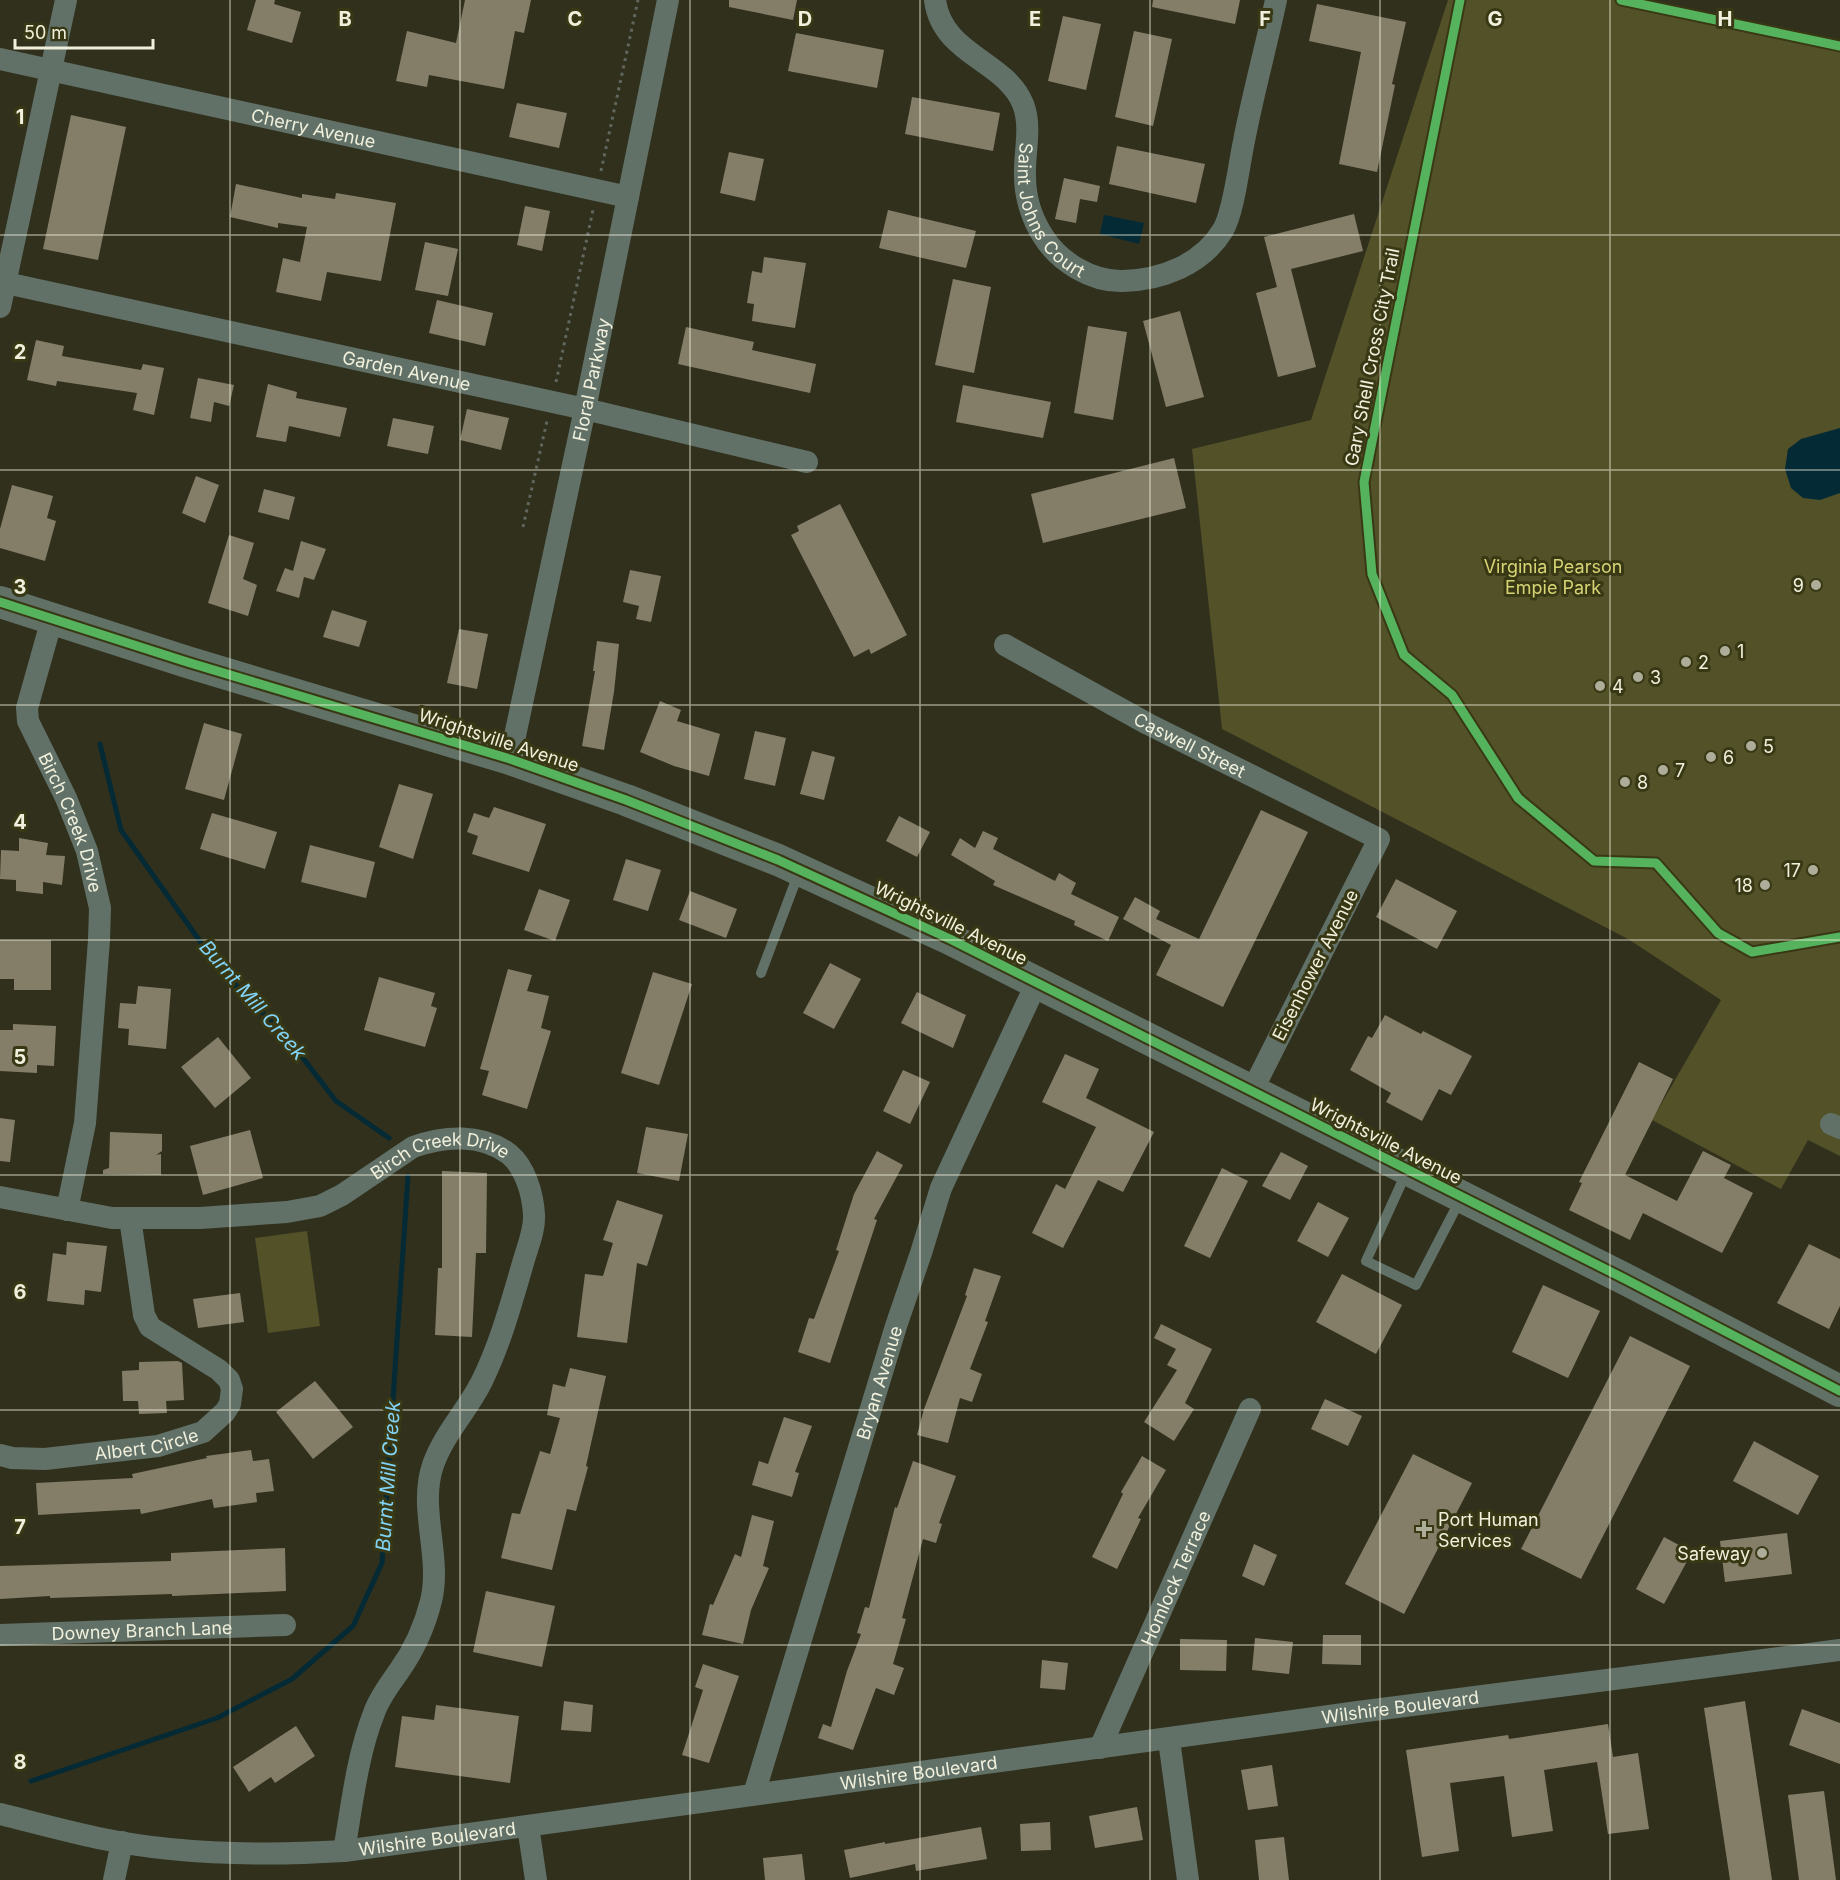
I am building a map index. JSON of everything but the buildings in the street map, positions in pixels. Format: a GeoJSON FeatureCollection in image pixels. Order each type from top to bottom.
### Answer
{"type":"FeatureCollection","features":[{"type":"Feature","properties":{"kind":"street"},"geometry":{"type":"LineString","coordinates":[[0,307],[66,0]]}},
{"type":"Feature","properties":{"kind":"street","name":"Floral Parkway"},"geometry":{"type":"LineString","coordinates":[[510,759],[585,409],[668,0]]}},
{"type":"Feature","properties":{"kind":"street","name":"Saint Johns Court"},"geometry":{"type":"LineString","coordinates":[[935,0],[942,24],[954,40],[968,53],[1001,76],[1017,94],[1023,105],[1026,116],[1027,143],[1024,176],[1026,191],[1032,214],[1042,235],[1053,250],[1068,263],[1085,272],[1118,281],[1156,278],[1180,268],[1198,256],[1223,230],[1233,197],[1276,0]]}},
{"type":"Feature","properties":{"kind":"street","name":"Cherry Avenue"},"geometry":{"type":"LineString","coordinates":[[0,59],[628,197]]}},
{"type":"Feature","properties":{"kind":"street","name":"Garden Avenue"},"geometry":{"type":"LineString","coordinates":[[6,283],[585,409],[807,462]]}},
{"type":"Feature","properties":{"kind":"street","name":"Wrightsville Avenue"},"geometry":{"type":"LineString","coordinates":[[0,602],[187,662],[510,759],[637,804],[800,869],[950,939],[1840,1390]]}},
{"type":"Feature","properties":{"kind":"street","name":"Birch Creek Drive"},"geometry":{"type":"LineString","coordinates":[[52,619],[27,708],[28,721],[61,788],[87,851],[100,908],[85,1123],[67,1210]]}},
{"type":"Feature","properties":{"kind":"street","name":"Caswell Street"},"geometry":{"type":"LineString","coordinates":[[1005,645],[1148,724],[1379,839]]}},
{"type":"Feature","properties":{"kind":"street","name":"Eisenhower Avenue"},"geometry":{"type":"LineString","coordinates":[[1252,1091],[1379,839]]}},
{"type":"Feature","properties":{"kind":"street","name":"Bryan Avenue"},"geometry":{"type":"LineString","coordinates":[[754,1794],[896,1326],[941,1188],[1036,984]]}},
{"type":"Feature","properties":{"kind":"street","name":"Birch Creek Drive"},"geometry":{"type":"LineString","coordinates":[[0,1197],[101,1216],[200,1218],[308,1210],[342,1195],[413,1147],[426,1143],[462,1138],[484,1141],[502,1149],[519,1163],[527,1181],[534,1216],[532,1232],[508,1315],[492,1360],[447,1435],[433,1466],[428,1498],[434,1564],[431,1600],[415,1644],[374,1713],[359,1767],[344,1851]]}},
{"type":"Feature","properties":{"kind":"street","name":"Albert Circle"},"geometry":{"type":"LineString","coordinates":[[0,1455],[12,1458],[45,1459],[158,1446],[202,1432],[225,1412],[230,1404],[232,1389],[229,1380],[219,1370],[150,1327],[144,1315],[130,1218]]}},
{"type":"Feature","properties":{"kind":"street","name":"Homlock Terrace"},"geometry":{"type":"LineString","coordinates":[[1100,1748],[1250,1409]]}},
{"type":"Feature","properties":{"kind":"street","name":"Downey Branch Lane"},"geometry":{"type":"LineString","coordinates":[[0,1635],[285,1625]]}},
{"type":"Feature","properties":{"kind":"street","name":"Wilshire Boulevard"},"geometry":{"type":"LineString","coordinates":[[0,1814],[122,1842],[220,1852],[344,1851],[754,1794],[1169,1740],[1358,1712],[1840,1650]]}},
{"type":"Feature","properties":{"kind":"street"},"geometry":{"type":"LineString","coordinates":[[1169,1740],[1188,1880]]}},
{"type":"Feature","properties":{"kind":"street"},"geometry":{"type":"LineString","coordinates":[[528,1826],[536,1880]]}},
{"type":"Feature","properties":{"kind":"street"},"geometry":{"type":"LineString","coordinates":[[114,1880],[122,1842]]}},
{"type":"Feature","properties":{"kind":"lane"},"geometry":{"type":"LineString","coordinates":[[761,973],[800,869]]}},
{"type":"Feature","properties":{"kind":"lane"},"geometry":{"type":"LineString","coordinates":[[1408,1170],[1366,1261],[1416,1286],[1461,1197]]}},
{"type":"Feature","properties":{"kind":"path"},"geometry":{"type":"LineString","coordinates":[[523,527],[639,0]]}},
{"type":"Feature","properties":{"kind":"green space","name":"Virginia Pearson Empie Park"},"geometry":{"type":"Polygon","coordinates":[[[1448,0],[1637,0],[1840,43],[1840,1156],[1808,1140],[1781,1189],[1652,1120],[1721,1000],[1628,939],[1222,729],[1192,449],[1311,420],[1448,0]]]}},
{"type":"Feature","properties":{"kind":"green space"},"geometry":{"type":"Polygon","coordinates":[[[307,1231],[320,1326],[268,1333],[255,1238],[307,1231]]]}},
{"type":"Feature","properties":{"kind":"water"},"geometry":{"type":"Polygon","coordinates":[[[1104,215],[1144,223],[1139,244],[1100,234],[1104,215]]]}},
{"type":"Feature","properties":{"kind":"water"},"geometry":{"type":"Polygon","coordinates":[[[1840,428],[1840,493],[1820,500],[1803,498],[1791,488],[1785,469],[1788,449],[1801,439],[1840,428]]]}},
{"type":"Feature","properties":{"kind":"waterway","name":"Burnt Mill Creek"},"geometry":{"type":"LineString","coordinates":[[100,744],[121,830],[219,968],[289,1040],[336,1101],[389,1138]]}},
{"type":"Feature","properties":{"kind":"waterway","name":"Burnt Mill Creek"},"geometry":{"type":"LineString","coordinates":[[31,1781],[217,1718],[292,1679],[353,1626],[382,1563],[408,1176]]}},
{"type":"Feature","properties":{"kind":"cycle path","name":"Gary Shell Cross City Trail"},"geometry":{"type":"LineString","coordinates":[[1460,0],[1364,482],[1372,574],[1404,655],[1452,695],[1518,798],[1594,861],[1656,863],[1718,933],[1752,952],[1840,937]]}},
{"type":"Feature","properties":{"kind":"cycle path"},"geometry":{"type":"LineString","coordinates":[[1621,0],[1840,46]]}},
{"type":"Feature","properties":{"kind":"cycle path"},"geometry":{"type":"LineString","coordinates":[[0,602],[187,662],[510,759],[626,800],[778,860],[950,939],[1625,1279],[1840,1391]]}},
{"type":"Feature","properties":{"kind":"place","name":"9"},"geometry":{"type":"Point","coordinates":[1816,585]}},
{"type":"Feature","properties":{"kind":"place","name":"1"},"geometry":{"type":"Point","coordinates":[1725,651]}},
{"type":"Feature","properties":{"kind":"place","name":"2"},"geometry":{"type":"Point","coordinates":[1686,662]}},
{"type":"Feature","properties":{"kind":"place","name":"3"},"geometry":{"type":"Point","coordinates":[1638,677]}},
{"type":"Feature","properties":{"kind":"place","name":"4"},"geometry":{"type":"Point","coordinates":[1600,686]}},
{"type":"Feature","properties":{"kind":"place","name":"5"},"geometry":{"type":"Point","coordinates":[1751,746]}},
{"type":"Feature","properties":{"kind":"place","name":"6"},"geometry":{"type":"Point","coordinates":[1711,757]}},
{"type":"Feature","properties":{"kind":"place","name":"7"},"geometry":{"type":"Point","coordinates":[1663,770]}},
{"type":"Feature","properties":{"kind":"place","name":"8"},"geometry":{"type":"Point","coordinates":[1625,782]}},
{"type":"Feature","properties":{"kind":"place","name":"17"},"geometry":{"type":"Point","coordinates":[1813,870]}},
{"type":"Feature","properties":{"kind":"place","name":"18"},"geometry":{"type":"Point","coordinates":[1765,885]}},
{"type":"Feature","properties":{"kind":"place","name":"Port Human Services"},"geometry":{"type":"Point","coordinates":[1424,1529]}},
{"type":"Feature","properties":{"kind":"place","name":"Safeway"},"geometry":{"type":"Point","coordinates":[1762,1553]}}]}
